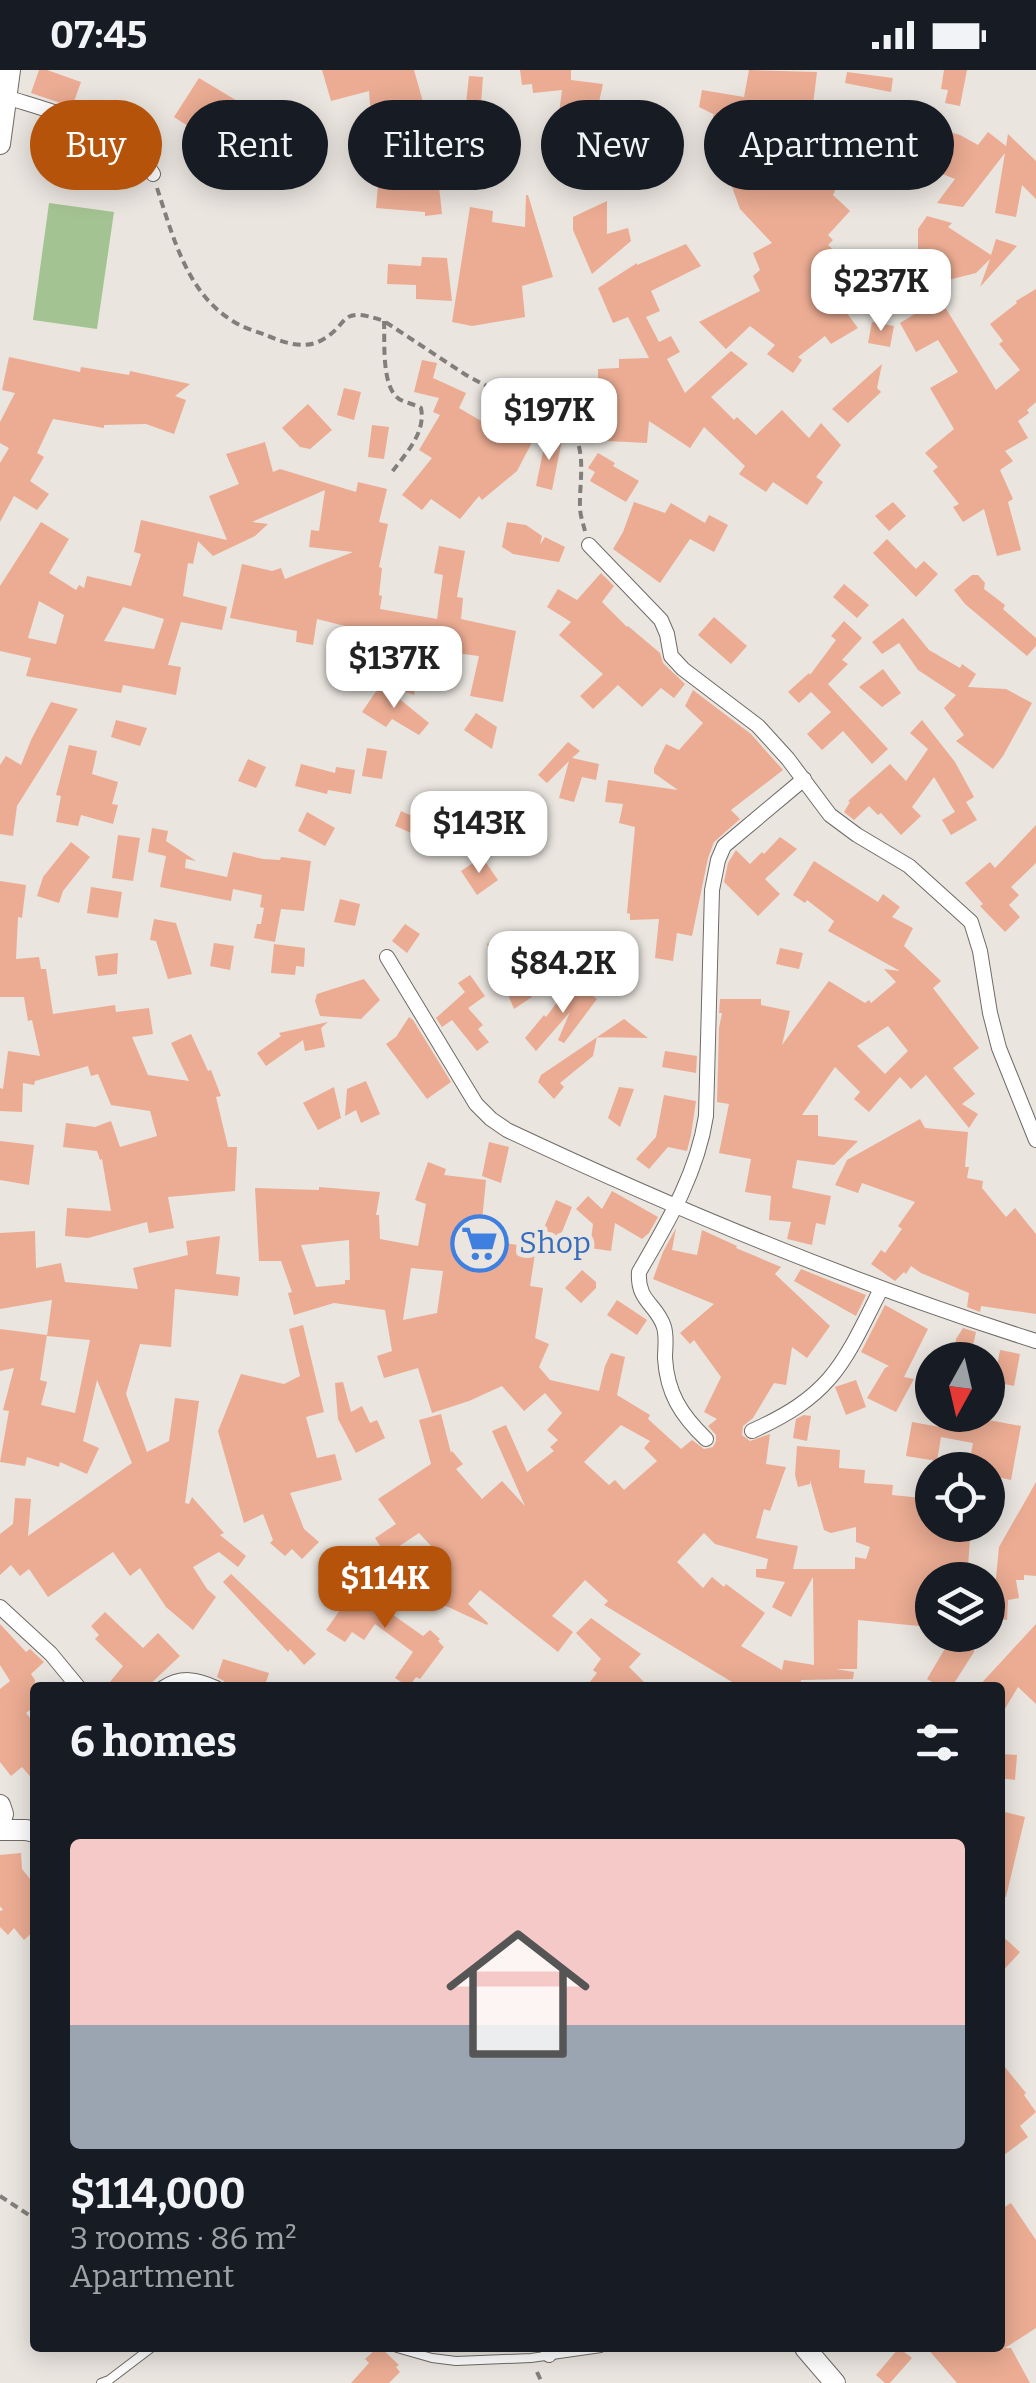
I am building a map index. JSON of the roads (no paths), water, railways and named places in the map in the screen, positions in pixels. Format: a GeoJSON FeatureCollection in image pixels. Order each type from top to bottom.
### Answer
{"type":"FeatureCollection","features":[{"type":"Feature","properties":{"kind":"main road"},"geometry":{"type":"LineString","coordinates":[[0,144],[10,70]]}},
{"type":"Feature","properties":{"kind":"main road"},"geometry":{"type":"LineString","coordinates":[[1,1818],[30,1831]]}},
{"type":"Feature","properties":{"kind":"main road"},"geometry":{"type":"LineString","coordinates":[[809,2352],[835,2383]]}},
{"type":"Feature","properties":{"kind":"street"},"geometry":{"type":"LineString","coordinates":[[6,97],[30,105]]}},
{"type":"Feature","properties":{"kind":"street"},"geometry":{"type":"LineString","coordinates":[[589,545],[661,620],[671,656],[683,670],[758,726],[830,815],[909,866],[970,922],[980,951],[1000,1048],[1036,1140]]}},
{"type":"Feature","properties":{"kind":"street"},"geometry":{"type":"LineString","coordinates":[[706,1439],[674,1401],[668,1385],[666,1330],[642,1294],[639,1272],[677,1207],[702,1140],[706,1116],[712,890],[718,860],[724,846],[804,779]]}},
{"type":"Feature","properties":{"kind":"street"},"geometry":{"type":"LineString","coordinates":[[387,957],[462,1084],[490,1119],[507,1130],[677,1207],[881,1289],[1036,1342]]}},
{"type":"Feature","properties":{"kind":"street"},"geometry":{"type":"LineString","coordinates":[[752,1431],[800,1406],[830,1381],[881,1289]]}},
{"type":"Feature","properties":{"kind":"street"},"geometry":{"type":"LineString","coordinates":[[0,1606],[52,1654],[74,1682]]}},
{"type":"Feature","properties":{"kind":"street"},"geometry":{"type":"LineString","coordinates":[[173,1682],[204,1682]]}},
{"type":"Feature","properties":{"kind":"lane"},"geometry":{"type":"LineString","coordinates":[[101,2383],[146,2352]]}},
{"type":"Feature","properties":{"kind":"lane"},"geometry":{"type":"LineString","coordinates":[[412,2352],[456,2361],[548,2352]]}},
{"type":"Feature","properties":{"kind":"place","name":"Shop"},"geometry":{"type":"Point","coordinates":[480,1243]}}]}
